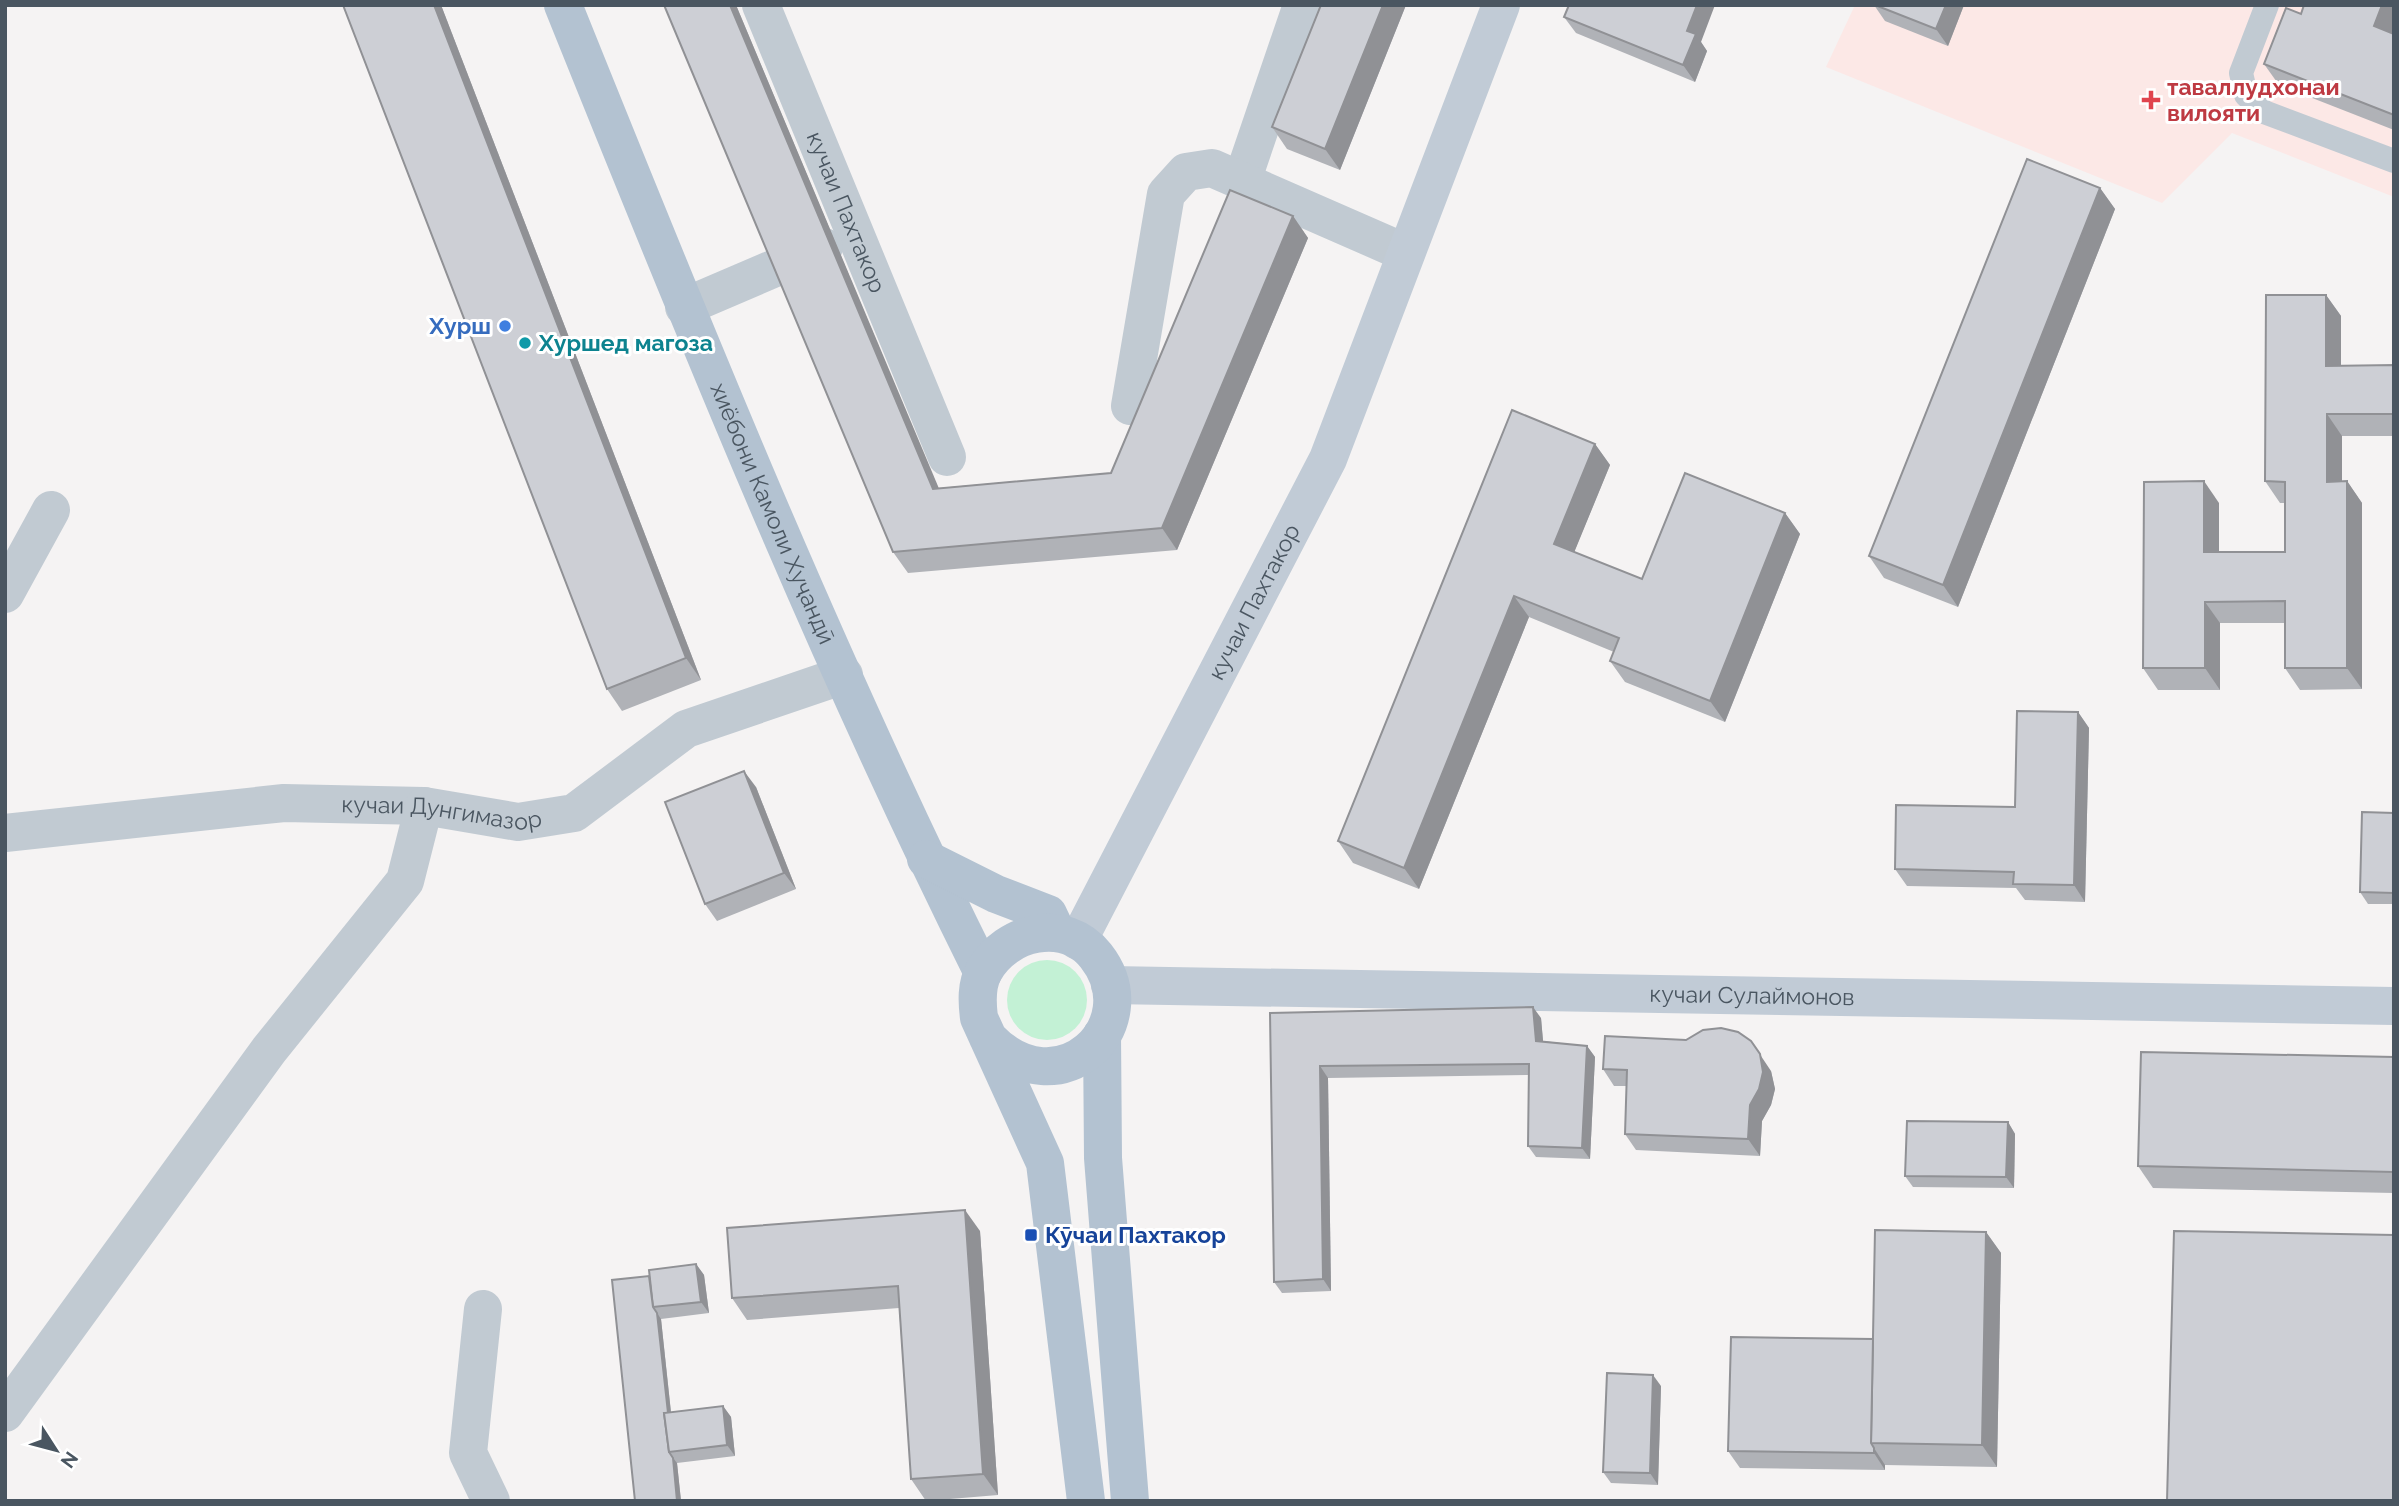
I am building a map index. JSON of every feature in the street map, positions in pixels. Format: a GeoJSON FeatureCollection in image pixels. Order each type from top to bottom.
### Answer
{"type":"FeatureCollection","features":[{"type":"Feature","properties":{"kind":"main road","name":"хиёбони Камоли Хуҷандӣ"},"geometry":{"type":"LineString","coordinates":[[563,5],[684,307],[926,859],[983,973]]}},
{"type":"Feature","properties":{"kind":"main road","name":"кучаи Пахтакор"},"geometry":{"type":"LineString","coordinates":[[1068,937],[1328,459],[1501,5]]}},
{"type":"Feature","properties":{"kind":"main road"},"geometry":{"type":"LineString","coordinates":[[926,859],[996,894],[1048,914],[1068,937],[1094,954],[1107,972],[1110,1015],[1102,1035],[1088,1052],[1070,1063],[1048,1068],[1025,1065],[1004,1055],[988,1038]]}},
{"type":"Feature","properties":{"kind":"main road"},"geometry":{"type":"LineString","coordinates":[[1068,937],[1035,933],[1014,940],[996,953],[983,973],[977,995],[979,1018],[1045,1163],[1086,1501]]}},
{"type":"Feature","properties":{"kind":"main road","name":"кучаи Сулаймонов"},"geometry":{"type":"LineString","coordinates":[[1110,985],[2394,1006]]}},
{"type":"Feature","properties":{"kind":"main road"},"geometry":{"type":"LineString","coordinates":[[1102,1035],[1103,1158],[1130,1501]]}},
{"type":"Feature","properties":{"kind":"street","name":"кучаи Пахтакор"},"geometry":{"type":"LineString","coordinates":[[761,5],[947,457]]}},
{"type":"Feature","properties":{"kind":"street"},"geometry":{"type":"LineString","coordinates":[[1242,181],[1303,5]]}},
{"type":"Feature","properties":{"kind":"street"},"geometry":{"type":"LineString","coordinates":[[1130,406],[1166,194],[1186,172],[1212,169],[1406,253]]}},
{"type":"Feature","properties":{"kind":"street"},"geometry":{"type":"LineString","coordinates":[[684,307],[855,233]]}},
{"type":"Feature","properties":{"kind":"street"},"geometry":{"type":"LineString","coordinates":[[5,594],[51,510]]}},
{"type":"Feature","properties":{"kind":"street","name":"кучаи Дунгимазор"},"geometry":{"type":"LineString","coordinates":[[5,833],[284,803],[424,806],[518,822],[574,813],[686,729],[844,675]]}},
{"type":"Feature","properties":{"kind":"street"},"geometry":{"type":"LineString","coordinates":[[5,1413],[269,1050],[405,881],[424,806]]}},
{"type":"Feature","properties":{"kind":"street"},"geometry":{"type":"LineString","coordinates":[[483,1309],[467,1453],[491,1501]]}},
{"type":"Feature","properties":{"kind":"lane"},"geometry":{"type":"LineString","coordinates":[[2267,5],[2241,73],[2246,95],[2264,112],[2394,161]]}},
{"type":"Feature","properties":{"kind":"shaded area","name":"таваллудхонаи вилояти"},"geometry":{"type":"Polygon","coordinates":[[[1855,5],[2394,5],[2394,197],[2232,133],[2162,203],[1826,67],[1855,5]]]}},
{"type":"Feature","properties":{"kind":"green space"},"geometry":{"type":"Polygon","coordinates":[[[1047,960],[1062,963],[1075,972],[1084,985],[1087,1000],[1084,1015],[1075,1028],[1062,1037],[1047,1040],[1032,1037],[1019,1028],[1010,1015],[1007,1000],[1010,985],[1019,972],[1032,963],[1047,960]]]}},
{"type":"Feature","properties":{"kind":"building","name":"Хуршед магоза"},"geometry":{"type":"Polygon","coordinates":[[[343,5],[434,5],[686,658],[607,689],[343,5]]]}},
{"type":"Feature","properties":{"kind":"building"},"geometry":{"type":"Polygon","coordinates":[[[664,5],[730,5],[933,489],[1111,473],[1230,190],[1293,216],[1162,528],[893,552],[664,5]]]}},
{"type":"Feature","properties":{"kind":"building"},"geometry":{"type":"Polygon","coordinates":[[[1321,5],[1383,5],[1325,149],[1272,127],[1321,5]]]}},
{"type":"Feature","properties":{"kind":"building"},"geometry":{"type":"Polygon","coordinates":[[[1569,5],[1697,5],[1687,31],[1696,34],[1683,65],[1564,17],[1569,5]]]}},
{"type":"Feature","properties":{"kind":"building"},"geometry":{"type":"Polygon","coordinates":[[[1875,5],[1946,5],[1936,29],[1875,5]]]}},
{"type":"Feature","properties":{"kind":"building"},"geometry":{"type":"Polygon","coordinates":[[[2304,5],[2382,5],[2374,26],[2394,34],[2394,115],[2264,64],[2286,8],[2301,14],[2304,5]]]}},
{"type":"Feature","properties":{"kind":"building"},"geometry":{"type":"Polygon","coordinates":[[[2027,159],[2100,188],[1943,585],[1869,556],[2027,159]]]}},
{"type":"Feature","properties":{"kind":"building"},"geometry":{"type":"Polygon","coordinates":[[[2266,295],[2326,295],[2326,366],[2394,365],[2394,414],[2327,414],[2327,482],[2347,481],[2347,668],[2285,668],[2285,601],[2205,602],[2205,668],[2143,668],[2144,482],[2204,481],[2204,552],[2285,552],[2285,482],[2265,481],[2266,295]]]}},
{"type":"Feature","properties":{"kind":"building"},"geometry":{"type":"Polygon","coordinates":[[[1512,410],[1595,444],[1554,544],[1642,579],[1685,473],[1785,513],[1710,701],[1610,661],[1619,638],[1514,596],[1404,868],[1338,841],[1512,410]]]}},
{"type":"Feature","properties":{"kind":"building"},"geometry":{"type":"Polygon","coordinates":[[[2017,711],[2078,712],[2074,885],[2013,884],[2014,872],[1895,869],[1896,805],[2015,807],[2017,711]]]}},
{"type":"Feature","properties":{"kind":"building"},"geometry":{"type":"Polygon","coordinates":[[[744,771],[784,873],[705,904],[665,802],[744,771]]]}},
{"type":"Feature","properties":{"kind":"building"},"geometry":{"type":"Polygon","coordinates":[[[2362,812],[2394,813],[2394,893],[2360,892],[2362,812]]]}},
{"type":"Feature","properties":{"kind":"building"},"geometry":{"type":"Polygon","coordinates":[[[1533,1007],[1536,1041],[1587,1046],[1582,1148],[1528,1146],[1529,1064],[1320,1066],[1323,1279],[1274,1282],[1270,1013],[1533,1007]]]}},
{"type":"Feature","properties":{"kind":"building"},"geometry":{"type":"Polygon","coordinates":[[[1721,1028],[1738,1032],[1751,1041],[1760,1054],[1763,1072],[1759,1089],[1750,1105],[1748,1139],[1625,1134],[1627,1070],[1603,1069],[1605,1036],[1686,1040],[1703,1030],[1721,1028]]]}},
{"type":"Feature","properties":{"kind":"building"},"geometry":{"type":"Polygon","coordinates":[[[2141,1052],[2394,1057],[2394,1172],[2138,1166],[2141,1052]]]}},
{"type":"Feature","properties":{"kind":"building"},"geometry":{"type":"Polygon","coordinates":[[[1907,1121],[2008,1122],[2006,1177],[1905,1176],[1907,1121]]]}},
{"type":"Feature","properties":{"kind":"building"},"geometry":{"type":"Polygon","coordinates":[[[965,1210],[983,1474],[911,1479],[898,1286],[732,1298],[727,1228],[965,1210]]]}},
{"type":"Feature","properties":{"kind":"building"},"geometry":{"type":"Polygon","coordinates":[[[1875,1230],[1986,1232],[1982,1445],[1871,1443],[1875,1230]]]}},
{"type":"Feature","properties":{"kind":"building"},"geometry":{"type":"Polygon","coordinates":[[[2174,1231],[2394,1235],[2394,1501],[2167,1501],[2174,1231]]]}},
{"type":"Feature","properties":{"kind":"building"},"geometry":{"type":"Polygon","coordinates":[[[696,1264],[701,1302],[653,1307],[649,1270],[696,1264]]]}},
{"type":"Feature","properties":{"kind":"building"},"geometry":{"type":"Polygon","coordinates":[[[649,1276],[653,1307],[657,1313],[668,1413],[664,1413],[669,1452],[673,1458],[677,1501],[635,1501],[612,1280],[649,1276]]]}},
{"type":"Feature","properties":{"kind":"building"},"geometry":{"type":"Polygon","coordinates":[[[1731,1337],[1873,1339],[1871,1443],[1874,1453],[1728,1451],[1731,1337]]]}},
{"type":"Feature","properties":{"kind":"building"},"geometry":{"type":"Polygon","coordinates":[[[1607,1373],[1653,1375],[1650,1473],[1603,1472],[1607,1373]]]}},
{"type":"Feature","properties":{"kind":"building"},"geometry":{"type":"Polygon","coordinates":[[[723,1406],[727,1445],[669,1452],[664,1413],[723,1406]]]}},
{"type":"Feature","properties":{"kind":"place","name":"таваллудхонаи вилояти"},"geometry":{"type":"Point","coordinates":[2151,100]}},
{"type":"Feature","properties":{"kind":"place","name":"Хурш"},"geometry":{"type":"Point","coordinates":[505,326]}},
{"type":"Feature","properties":{"kind":"place","name":"Хуршед магоза"},"geometry":{"type":"Point","coordinates":[525,343]}},
{"type":"Feature","properties":{"kind":"place","name":"Кӯчаи Пахтакор"},"geometry":{"type":"Point","coordinates":[1031,1235]}}]}
